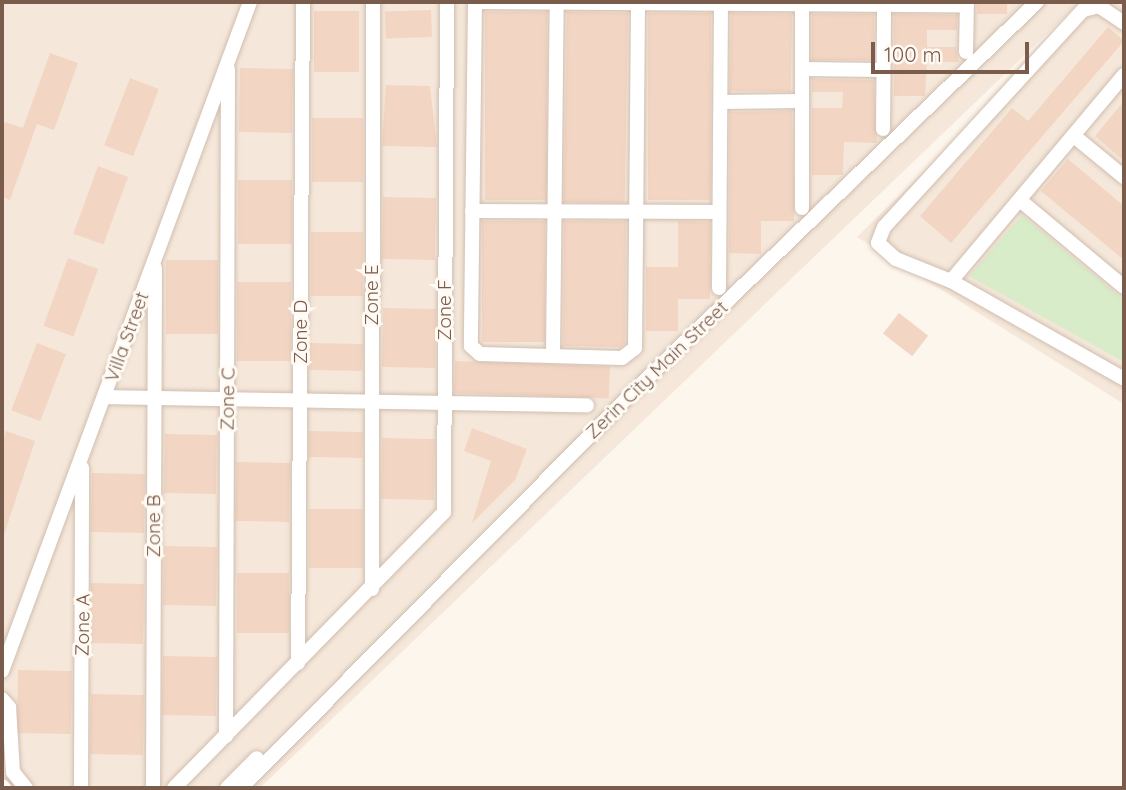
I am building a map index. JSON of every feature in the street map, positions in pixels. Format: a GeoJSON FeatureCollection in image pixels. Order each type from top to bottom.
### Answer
{"type":"FeatureCollection","features":[{"type":"Feature","properties":{"kind":"street","name":"Villa Street"},"geometry":{"type":"LineString","coordinates":[[2,671],[82,462],[250,2]]}},
{"type":"Feature","properties":{"kind":"street","name":"Zone D"},"geometry":{"type":"LineString","coordinates":[[298,663],[303,2]]}},
{"type":"Feature","properties":{"kind":"street","name":"Zone E"},"geometry":{"type":"LineString","coordinates":[[372,589],[373,2]]}},
{"type":"Feature","properties":{"kind":"street","name":"Zone F"},"geometry":{"type":"LineString","coordinates":[[372,589],[444,512],[447,2]]}},
{"type":"Feature","properties":{"kind":"street"},"geometry":{"type":"LineString","coordinates":[[638,3],[633,353],[622,358],[474,352],[472,211],[475,2],[967,3],[966,52]]}},
{"type":"Feature","properties":{"kind":"street","name":"Zerin City Main Street"},"geometry":{"type":"LineString","coordinates":[[242,788],[620,405],[1037,2]]}},
{"type":"Feature","properties":{"kind":"street"},"geometry":{"type":"LineString","coordinates":[[553,355],[557,3]]}},
{"type":"Feature","properties":{"kind":"street"},"geometry":{"type":"LineString","coordinates":[[719,288],[721,3]]}},
{"type":"Feature","properties":{"kind":"street"},"geometry":{"type":"LineString","coordinates":[[802,3],[802,208]]}},
{"type":"Feature","properties":{"kind":"street"},"geometry":{"type":"LineString","coordinates":[[883,128],[884,3]]}},
{"type":"Feature","properties":{"kind":"street"},"geometry":{"type":"LineString","coordinates":[[1124,23],[1099,6],[1083,10],[884,227],[878,243],[886,254],[951,281],[1124,379]]}},
{"type":"Feature","properties":{"kind":"street","name":"Zone C"},"geometry":{"type":"LineString","coordinates":[[226,736],[228,62]]}},
{"type":"Feature","properties":{"kind":"street"},"geometry":{"type":"LineString","coordinates":[[802,69],[883,70]]}},
{"type":"Feature","properties":{"kind":"street"},"geometry":{"type":"LineString","coordinates":[[951,281],[1021,201],[1124,75]]}},
{"type":"Feature","properties":{"kind":"street"},"geometry":{"type":"LineString","coordinates":[[721,102],[801,101]]}},
{"type":"Feature","properties":{"kind":"street"},"geometry":{"type":"LineString","coordinates":[[1074,136],[1124,177]]}},
{"type":"Feature","properties":{"kind":"street"},"geometry":{"type":"LineString","coordinates":[[1021,201],[1124,287]]}},
{"type":"Feature","properties":{"kind":"street"},"geometry":{"type":"LineString","coordinates":[[472,211],[718,212]]}},
{"type":"Feature","properties":{"kind":"street","name":"Zone B"},"geometry":{"type":"LineString","coordinates":[[153,788],[154,264]]}},
{"type":"Feature","properties":{"kind":"street"},"geometry":{"type":"LineString","coordinates":[[106,397],[373,404],[587,405]]}},
{"type":"Feature","properties":{"kind":"street","name":"Zone A"},"geometry":{"type":"LineString","coordinates":[[81,788],[82,462]]}},
{"type":"Feature","properties":{"kind":"street"},"geometry":{"type":"LineString","coordinates":[[174,788],[372,589]]}},
{"type":"Feature","properties":{"kind":"street"},"geometry":{"type":"LineString","coordinates":[[2,699],[9,707],[13,772],[26,788]]}},
{"type":"Feature","properties":{"kind":"street","name":"Zerin City Main Street"},"geometry":{"type":"LineString","coordinates":[[227,788],[257,759],[283,744]]}},
{"type":"Feature","properties":{"kind":"shaded area"},"geometry":{"type":"Polygon","coordinates":[[[2,2],[1080,2],[260,788],[2,788],[2,2]]]}},
{"type":"Feature","properties":{"kind":"shaded area"},"geometry":{"type":"Polygon","coordinates":[[[1096,2],[1124,2],[1124,404],[857,237],[1096,2]]]}},
{"type":"Feature","properties":{"kind":"green space"},"geometry":{"type":"Polygon","coordinates":[[[1022,215],[1124,300],[1124,362],[969,276],[1022,215]]]}},
{"type":"Feature","properties":{"kind":"building"},"geometry":{"type":"Polygon","coordinates":[[[977,2],[1007,2],[1007,14],[977,14],[977,2]]]}},
{"type":"Feature","properties":{"kind":"building"},"geometry":{"type":"Polygon","coordinates":[[[431,10],[432,37],[386,39],[385,12],[431,10]]]}},
{"type":"Feature","properties":{"kind":"building"},"geometry":{"type":"Polygon","coordinates":[[[314,11],[359,11],[359,72],[314,72],[314,11]]]}},
{"type":"Feature","properties":{"kind":"building"},"geometry":{"type":"Polygon","coordinates":[[[485,12],[547,12],[547,200],[485,200],[485,12]]]}},
{"type":"Feature","properties":{"kind":"building"},"geometry":{"type":"Polygon","coordinates":[[[567,12],[628,13],[625,203],[564,202],[567,12]]]}},
{"type":"Feature","properties":{"kind":"building"},"geometry":{"type":"Polygon","coordinates":[[[648,13],[711,13],[711,200],[648,200],[648,13]]]}},
{"type":"Feature","properties":{"kind":"building"},"geometry":{"type":"Polygon","coordinates":[[[731,13],[792,14],[791,92],[730,91],[731,13]]]}},
{"type":"Feature","properties":{"kind":"building"},"geometry":{"type":"Polygon","coordinates":[[[812,14],[874,14],[874,60],[812,60],[812,14]]]}},
{"type":"Feature","properties":{"kind":"building"},"geometry":{"type":"Polygon","coordinates":[[[894,14],[957,15],[957,30],[927,30],[927,47],[956,47],[959,62],[927,62],[925,96],[894,96],[894,14]]]}},
{"type":"Feature","properties":{"kind":"building"},"geometry":{"type":"Polygon","coordinates":[[[1108,27],[1124,41],[951,243],[920,216],[1012,108],[1028,121],[1108,27]]]}},
{"type":"Feature","properties":{"kind":"building"},"geometry":{"type":"Polygon","coordinates":[[[50,53],[78,63],[54,130],[37,124],[10,200],[2,197],[2,132],[5,122],[23,128],[50,53]]]}},
{"type":"Feature","properties":{"kind":"building"},"geometry":{"type":"Polygon","coordinates":[[[240,68],[293,69],[292,133],[239,132],[240,68]]]}},
{"type":"Feature","properties":{"kind":"building"},"geometry":{"type":"Polygon","coordinates":[[[130,78],[159,89],[133,156],[104,145],[130,78]]]}},
{"type":"Feature","properties":{"kind":"building"},"geometry":{"type":"Polygon","coordinates":[[[812,79],[874,80],[877,143],[844,142],[843,175],[812,175],[812,108],[842,108],[843,92],[812,92],[812,79]]]}},
{"type":"Feature","properties":{"kind":"building"},"geometry":{"type":"Polygon","coordinates":[[[386,85],[430,86],[437,147],[382,146],[386,85]]]}},
{"type":"Feature","properties":{"kind":"building"},"geometry":{"type":"Polygon","coordinates":[[[1124,101],[1124,161],[1095,136],[1124,101]]]}},
{"type":"Feature","properties":{"kind":"building"},"geometry":{"type":"Polygon","coordinates":[[[792,111],[794,221],[761,221],[761,254],[729,253],[730,112],[792,111]]]}},
{"type":"Feature","properties":{"kind":"building"},"geometry":{"type":"Polygon","coordinates":[[[312,118],[363,118],[363,182],[312,182],[312,118]]]}},
{"type":"Feature","properties":{"kind":"building"},"geometry":{"type":"Polygon","coordinates":[[[1068,159],[1124,206],[1124,260],[1041,191],[1068,159]]]}},
{"type":"Feature","properties":{"kind":"building"},"geometry":{"type":"Polygon","coordinates":[[[98,166],[128,177],[103,245],[73,234],[98,166]]]}},
{"type":"Feature","properties":{"kind":"building"},"geometry":{"type":"Polygon","coordinates":[[[238,180],[292,180],[292,244],[238,244],[238,180]]]}},
{"type":"Feature","properties":{"kind":"building"},"geometry":{"type":"Polygon","coordinates":[[[383,197],[436,198],[435,260],[382,259],[383,197]]]}},
{"type":"Feature","properties":{"kind":"building"},"geometry":{"type":"Polygon","coordinates":[[[482,221],[545,221],[545,342],[482,342],[482,221]]]}},
{"type":"Feature","properties":{"kind":"building"},"geometry":{"type":"Polygon","coordinates":[[[564,221],[626,221],[625,343],[621,347],[563,346],[564,221]]]}},
{"type":"Feature","properties":{"kind":"building"},"geometry":{"type":"Polygon","coordinates":[[[678,221],[710,222],[710,299],[678,299],[678,331],[646,331],[646,267],[678,267],[678,221]]]}},
{"type":"Feature","properties":{"kind":"building"},"geometry":{"type":"Polygon","coordinates":[[[311,232],[363,232],[363,296],[311,296],[311,232]]]}},
{"type":"Feature","properties":{"kind":"building"},"geometry":{"type":"Polygon","coordinates":[[[68,258],[98,269],[73,337],[43,326],[68,258]]]}},
{"type":"Feature","properties":{"kind":"building"},"geometry":{"type":"Polygon","coordinates":[[[166,260],[218,260],[218,334],[166,334],[166,260]]]}},
{"type":"Feature","properties":{"kind":"building"},"geometry":{"type":"Polygon","coordinates":[[[237,282],[291,282],[291,361],[237,361],[237,282]]]}},
{"type":"Feature","properties":{"kind":"building"},"geometry":{"type":"Polygon","coordinates":[[[383,308],[436,309],[435,368],[382,367],[383,308]]]}},
{"type":"Feature","properties":{"kind":"building"},"geometry":{"type":"Polygon","coordinates":[[[899,313],[928,336],[912,356],[883,333],[899,313]]]}},
{"type":"Feature","properties":{"kind":"building"},"geometry":{"type":"Polygon","coordinates":[[[37,343],[66,354],[40,421],[11,410],[37,343]]]}},
{"type":"Feature","properties":{"kind":"building"},"geometry":{"type":"Polygon","coordinates":[[[310,343],[363,344],[363,371],[310,370],[310,343]]]}},
{"type":"Feature","properties":{"kind":"building"},"geometry":{"type":"Polygon","coordinates":[[[455,361],[610,366],[609,398],[454,393],[455,361]]]}},
{"type":"Feature","properties":{"kind":"building"},"geometry":{"type":"Polygon","coordinates":[[[472,428],[527,449],[515,480],[472,523],[491,461],[464,451],[472,428]]]}},
{"type":"Feature","properties":{"kind":"building"},"geometry":{"type":"Polygon","coordinates":[[[6,431],[35,441],[3,538],[2,442],[6,431]]]}},
{"type":"Feature","properties":{"kind":"building"},"geometry":{"type":"Polygon","coordinates":[[[309,431],[363,432],[363,458],[309,457],[309,431]]]}},
{"type":"Feature","properties":{"kind":"building"},"geometry":{"type":"Polygon","coordinates":[[[165,434],[217,435],[216,494],[164,493],[165,434]]]}},
{"type":"Feature","properties":{"kind":"building"},"geometry":{"type":"Polygon","coordinates":[[[382,438],[435,439],[434,500],[381,499],[382,438]]]}},
{"type":"Feature","properties":{"kind":"building"},"geometry":{"type":"Polygon","coordinates":[[[236,462],[290,463],[289,522],[235,521],[236,462]]]}},
{"type":"Feature","properties":{"kind":"building"},"geometry":{"type":"Polygon","coordinates":[[[92,473],[145,474],[144,533],[91,532],[92,473]]]}},
{"type":"Feature","properties":{"kind":"building"},"geometry":{"type":"Polygon","coordinates":[[[309,509],[363,509],[363,568],[309,568],[309,509]]]}},
{"type":"Feature","properties":{"kind":"building"},"geometry":{"type":"Polygon","coordinates":[[[164,546],[217,547],[216,606],[163,605],[164,546]]]}},
{"type":"Feature","properties":{"kind":"building"},"geometry":{"type":"Polygon","coordinates":[[[237,573],[289,573],[289,633],[237,633],[237,573]]]}},
{"type":"Feature","properties":{"kind":"building"},"geometry":{"type":"Polygon","coordinates":[[[91,583],[144,584],[143,644],[90,643],[91,583]]]}},
{"type":"Feature","properties":{"kind":"building"},"geometry":{"type":"Polygon","coordinates":[[[163,656],[217,657],[216,716],[162,715],[163,656]]]}},
{"type":"Feature","properties":{"kind":"building"},"geometry":{"type":"Polygon","coordinates":[[[18,670],[72,671],[71,734],[17,733],[18,670]]]}},
{"type":"Feature","properties":{"kind":"building"},"geometry":{"type":"Polygon","coordinates":[[[91,694],[144,695],[143,755],[90,754],[91,694]]]}}]}
